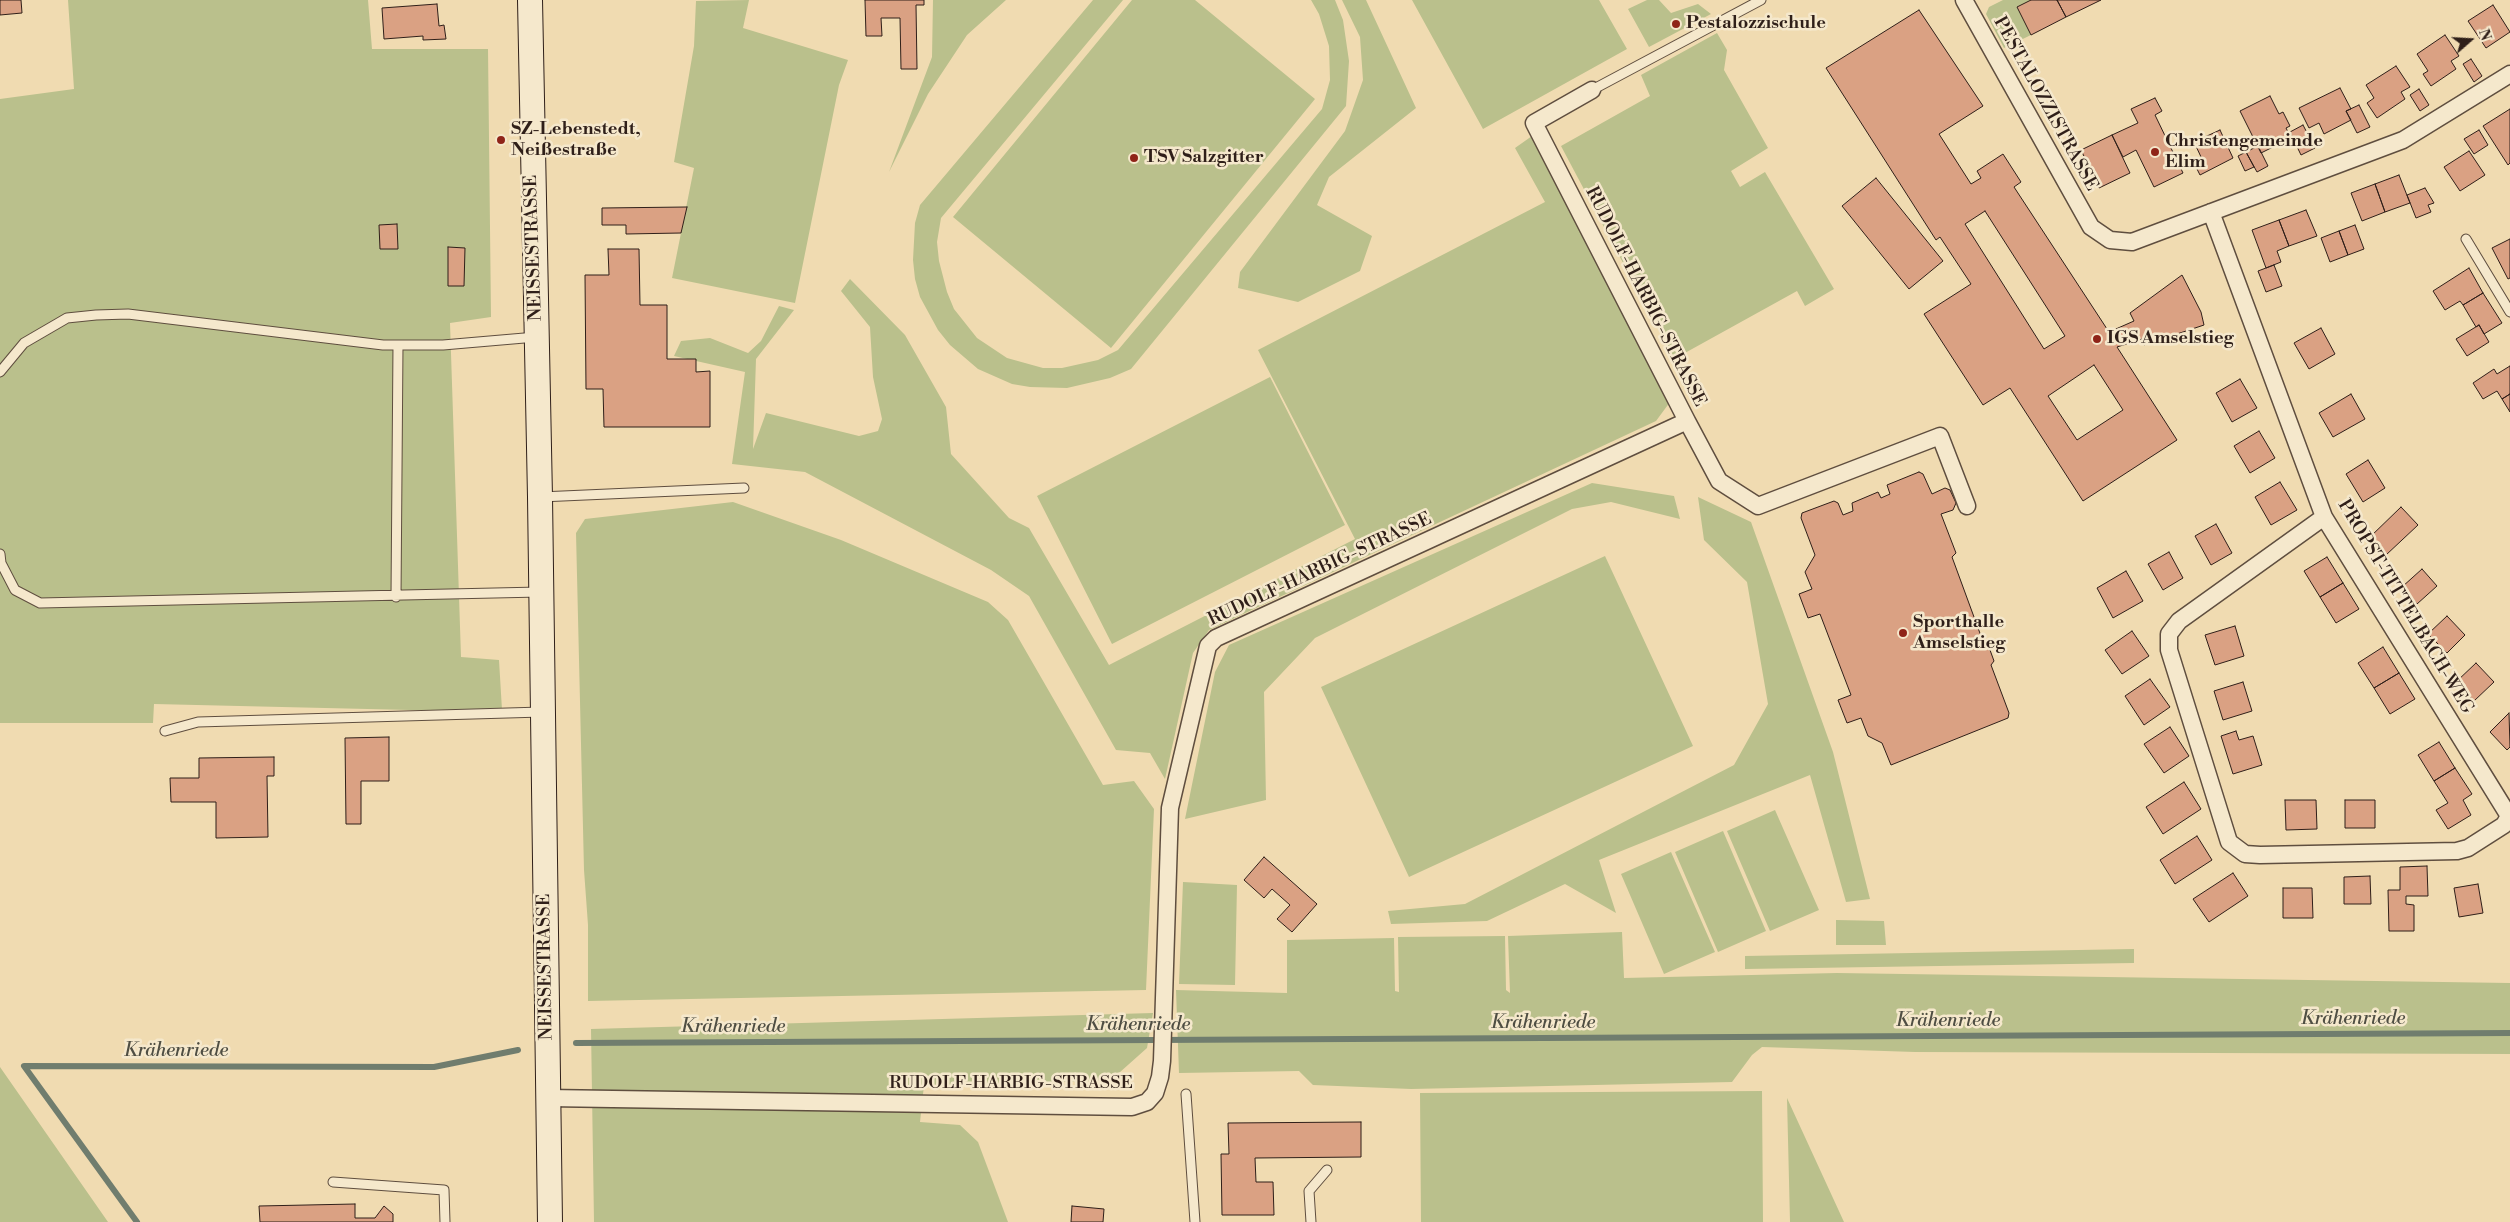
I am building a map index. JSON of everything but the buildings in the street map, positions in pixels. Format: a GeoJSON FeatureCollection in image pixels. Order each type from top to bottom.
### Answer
{"type":"FeatureCollection","features":[{"type":"Feature","properties":{"kind":"street","name":"NEISSESTRASSE"},"geometry":{"type":"LineString","coordinates":[[530,0],[540,497],[550,1222]]}},
{"type":"Feature","properties":{"kind":"street","name":"PESTALOZZISTRASSE"},"geometry":{"type":"LineString","coordinates":[[1967,1],[2091,227],[2110,240],[2132,242],[2211,212]]}},
{"type":"Feature","properties":{"kind":"street"},"geometry":{"type":"LineString","coordinates":[[2211,212],[2403,140],[2510,74]]}},
{"type":"Feature","properties":{"kind":"street","name":"RUDOLF-HARBIG-STRASSE"},"geometry":{"type":"LineString","coordinates":[[548,1098],[1132,1107],[1147,1102],[1155,1093],[1162,1061],[1170,808],[1208,646],[1216,638],[1687,421],[1534,123],[1592,90]]}},
{"type":"Feature","properties":{"kind":"street","name":"PROPST-TITTELBACH-WEG"},"geometry":{"type":"LineString","coordinates":[[2211,212],[2324,517],[2510,816]]}},
{"type":"Feature","properties":{"kind":"street"},"geometry":{"type":"LineString","coordinates":[[1687,421],[1719,482],[1758,506],[1940,436],[1967,506]]}},
{"type":"Feature","properties":{"kind":"street"},"geometry":{"type":"LineString","coordinates":[[2324,517],[2179,622],[2169,634],[2168,650],[2229,842],[2245,854],[2260,855],[2457,851],[2468,848],[2504,824],[2510,816]]}},
{"type":"Feature","properties":{"kind":"lane","name":"RUDOLF-HARBIG-STRASSE"},"geometry":{"type":"LineString","coordinates":[[1592,90],[1761,0]]}},
{"type":"Feature","properties":{"kind":"lane"},"geometry":{"type":"LineString","coordinates":[[2466,239],[2510,312]]}},
{"type":"Feature","properties":{"kind":"lane"},"geometry":{"type":"LineString","coordinates":[[0,372],[24,343],[67,318],[96,315],[128,314],[383,346],[443,345],[537,337]]}},
{"type":"Feature","properties":{"kind":"lane"},"geometry":{"type":"LineString","coordinates":[[396,597],[398,345]]}},
{"type":"Feature","properties":{"kind":"lane"},"geometry":{"type":"LineString","coordinates":[[540,497],[744,488]]}},
{"type":"Feature","properties":{"kind":"lane"},"geometry":{"type":"LineString","coordinates":[[0,554],[2,563],[16,590],[40,603],[396,597],[540,592]]}},
{"type":"Feature","properties":{"kind":"lane"},"geometry":{"type":"LineString","coordinates":[[165,731],[198,722],[543,712]]}},
{"type":"Feature","properties":{"kind":"lane"},"geometry":{"type":"LineString","coordinates":[[1186,1094],[1195,1222]]}},
{"type":"Feature","properties":{"kind":"lane"},"geometry":{"type":"LineString","coordinates":[[1311,1222],[1309,1191],[1326,1170]]}},
{"type":"Feature","properties":{"kind":"lane"},"geometry":{"type":"LineString","coordinates":[[333,1182],[444,1190],[445,1222]]}},
{"type":"Feature","properties":{"kind":"green space"},"geometry":{"type":"Polygon","coordinates":[[[68,0],[368,0],[372,49],[488,49],[491,317],[450,323],[461,657],[499,660],[502,710],[453,711],[154,704],[153,723],[0,723],[0,99],[74,89],[68,0]]]}},
{"type":"Feature","properties":{"kind":"green space"},"geometry":{"type":"Polygon","coordinates":[[[749,0],[743,28],[848,60],[839,85],[795,303],[672,278],[694,168],[674,162],[694,46],[696,1],[749,0]]]}},
{"type":"Feature","properties":{"kind":"green space"},"geometry":{"type":"Polygon","coordinates":[[[933,0],[1006,0],[967,35],[928,94],[889,172],[932,57],[933,0]]]}},
{"type":"Feature","properties":{"kind":"green space"},"geometry":{"type":"Polygon","coordinates":[[[1093,0],[1123,0],[941,218],[937,242],[939,261],[947,292],[954,309],[977,338],[1007,358],[1043,368],[1062,368],[1098,360],[1118,350],[1322,109],[1330,80],[1329,46],[1319,14],[1311,0],[1335,0],[1343,20],[1349,61],[1346,106],[1131,369],[1110,378],[1067,388],[1030,387],[1012,384],[978,369],[950,345],[938,330],[920,297],[915,279],[913,260],[915,223],[920,205],[1093,0]]]}},
{"type":"Feature","properties":{"kind":"green space","name":"TSV Salzgitter"},"geometry":{"type":"Polygon","coordinates":[[[1132,0],[1195,0],[1315,99],[1111,348],[953,217],[1132,0]]]}},
{"type":"Feature","properties":{"kind":"green space"},"geometry":{"type":"Polygon","coordinates":[[[1342,0],[1366,0],[1416,108],[1329,177],[1317,205],[1372,236],[1360,271],[1298,302],[1238,288],[1240,272],[1345,131],[1363,80],[1360,37],[1342,0]]]}},
{"type":"Feature","properties":{"kind":"green space"},"geometry":{"type":"Polygon","coordinates":[[[1412,0],[1599,0],[1627,49],[1483,129],[1412,0]]]}},
{"type":"Feature","properties":{"kind":"green space"},"geometry":{"type":"Polygon","coordinates":[[[1647,0],[1659,0],[1671,13],[1698,4],[1711,14],[1649,47],[1628,9],[1647,0]]]}},
{"type":"Feature","properties":{"kind":"green space"},"geometry":{"type":"Polygon","coordinates":[[[2003,0],[2031,0],[2017,7],[2031,35],[2004,48],[1986,14],[1989,7],[2003,0]]]}},
{"type":"Feature","properties":{"kind":"green space"},"geometry":{"type":"Polygon","coordinates":[[[1717,33],[1727,50],[1724,70],[1768,148],[1731,171],[1740,187],[1765,172],[1834,289],[1805,306],[1797,291],[1674,359],[1561,146],[1650,96],[1641,75],[1717,33]]]}},
{"type":"Feature","properties":{"kind":"green space"},"geometry":{"type":"Polygon","coordinates":[[[1532,136],[1670,402],[1656,421],[1209,630],[1193,653],[1165,779],[1150,753],[1116,750],[1029,596],[991,570],[805,472],[732,464],[745,372],[674,356],[681,341],[710,338],[748,353],[761,341],[779,306],[794,310],[756,359],[753,449],[766,413],[859,436],[878,431],[882,419],[873,377],[870,327],[841,291],[850,279],[905,335],[946,407],[951,454],[1009,518],[1029,528],[1109,665],[1355,539],[1258,350],[1545,202],[1515,148],[1532,136]]]}},
{"type":"Feature","properties":{"kind":"green space"},"geometry":{"type":"Polygon","coordinates":[[[1270,377],[1345,525],[1112,644],[1037,496],[1270,377]]]}},
{"type":"Feature","properties":{"kind":"green space"},"geometry":{"type":"Polygon","coordinates":[[[1592,483],[1674,496],[1680,519],[1611,502],[1572,509],[1315,638],[1264,692],[1266,800],[1185,819],[1215,672],[1229,645],[1592,483]]]}},
{"type":"Feature","properties":{"kind":"green space"},"geometry":{"type":"Polygon","coordinates":[[[1698,497],[1751,522],[1833,752],[1870,899],[1846,902],[1810,775],[1599,860],[1616,913],[1565,884],[1487,921],[1391,924],[1388,911],[1465,904],[1734,765],[1768,704],[1747,582],[1704,540],[1698,497]]]}},
{"type":"Feature","properties":{"kind":"green space"},"geometry":{"type":"Polygon","coordinates":[[[733,502],[841,540],[988,602],[1008,620],[1103,785],[1134,781],[1154,809],[1146,990],[588,1001],[588,925],[584,870],[576,533],[585,519],[733,502]]]}},
{"type":"Feature","properties":{"kind":"green space"},"geometry":{"type":"Polygon","coordinates":[[[1605,556],[1693,746],[1409,877],[1321,687],[1605,556]]]}},
{"type":"Feature","properties":{"kind":"green space"},"geometry":{"type":"Polygon","coordinates":[[[1775,810],[1819,910],[1770,931],[1727,831],[1775,810]]]}},
{"type":"Feature","properties":{"kind":"green space"},"geometry":{"type":"Polygon","coordinates":[[[1723,831],[1766,931],[1718,952],[1675,852],[1723,831]]]}},
{"type":"Feature","properties":{"kind":"green space"},"geometry":{"type":"Polygon","coordinates":[[[1671,852],[1715,952],[1664,974],[1621,874],[1671,852]]]}},
{"type":"Feature","properties":{"kind":"green space"},"geometry":{"type":"Polygon","coordinates":[[[1183,882],[1237,885],[1235,985],[1179,984],[1183,882]]]}},
{"type":"Feature","properties":{"kind":"green space"},"geometry":{"type":"Polygon","coordinates":[[[1836,920],[1884,921],[1886,945],[1836,945],[1836,920]]]}},
{"type":"Feature","properties":{"kind":"green space"},"geometry":{"type":"Polygon","coordinates":[[[1622,932],[1624,978],[1837,973],[2510,983],[2510,1054],[1915,1052],[1762,1047],[1752,1055],[1732,1082],[1411,1089],[1313,1085],[1299,1071],[1179,1073],[1176,990],[1287,993],[1287,940],[1394,938],[1395,991],[1399,992],[1398,937],[1505,936],[1506,990],[1510,993],[1508,936],[1622,932]]]}},
{"type":"Feature","properties":{"kind":"green space"},"geometry":{"type":"Polygon","coordinates":[[[2134,949],[2134,963],[1745,969],[1745,956],[2134,949]]]}},
{"type":"Feature","properties":{"kind":"green space"},"geometry":{"type":"Polygon","coordinates":[[[1153,1013],[1147,1048],[1110,1081],[924,1085],[920,1122],[960,1125],[978,1142],[1008,1222],[594,1222],[591,1029],[1153,1013]]]}},
{"type":"Feature","properties":{"kind":"green space"},"geometry":{"type":"Polygon","coordinates":[[[0,1067],[108,1222],[0,1222],[0,1067]]]}},
{"type":"Feature","properties":{"kind":"green space"},"geometry":{"type":"Polygon","coordinates":[[[1762,1091],[1763,1222],[1421,1222],[1420,1093],[1762,1091]]]}},
{"type":"Feature","properties":{"kind":"green space"},"geometry":{"type":"Polygon","coordinates":[[[1787,1098],[1844,1222],[1790,1222],[1787,1098]]]}},
{"type":"Feature","properties":{"kind":"waterway","name":"Krähenriede"},"geometry":{"type":"LineString","coordinates":[[576,1043],[2510,1033]]}},
{"type":"Feature","properties":{"kind":"waterway","name":"Krähenriede"},"geometry":{"type":"LineString","coordinates":[[137,1222],[24,1066],[434,1067],[518,1050]]}},
{"type":"Feature","properties":{"kind":"place","name":"Pestalozzischule"},"geometry":{"type":"Point","coordinates":[1676,24]}},
{"type":"Feature","properties":{"kind":"place","name":"SZ-Lebenstedt, Neißestraße"},"geometry":{"type":"Point","coordinates":[501,140]}},
{"type":"Feature","properties":{"kind":"place","name":"Christengemeinde Elim"},"geometry":{"type":"Point","coordinates":[2155,152]}},
{"type":"Feature","properties":{"kind":"place","name":"TSV Salzgitter"},"geometry":{"type":"Point","coordinates":[1134,158]}},
{"type":"Feature","properties":{"kind":"place","name":"IGS Amselstieg"},"geometry":{"type":"Point","coordinates":[2097,339]}},
{"type":"Feature","properties":{"kind":"place","name":"Sporthalle Amselstieg"},"geometry":{"type":"Point","coordinates":[1903,633]}}]}
